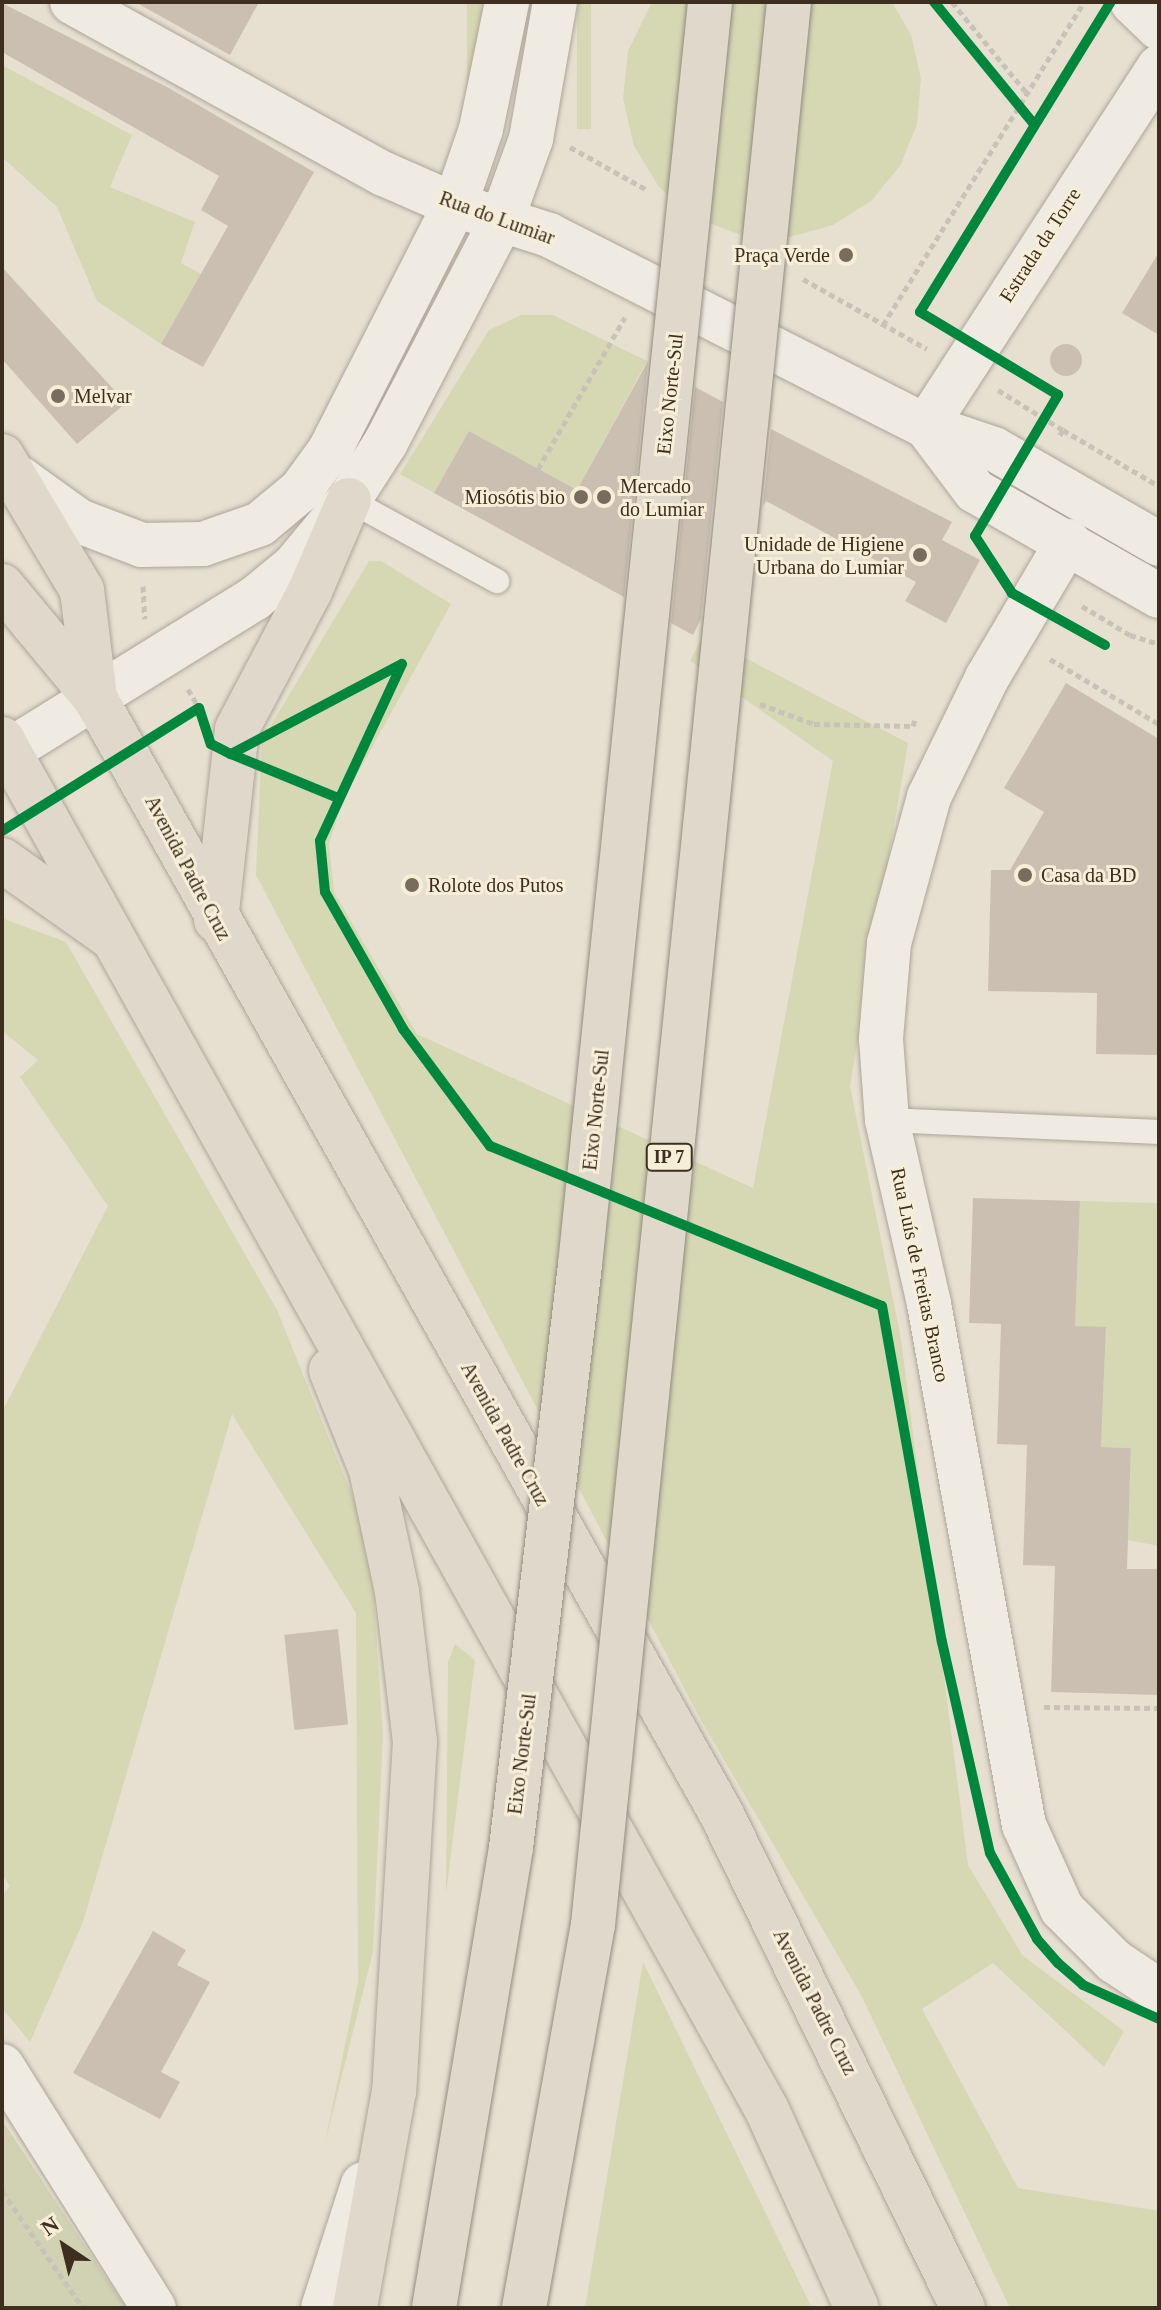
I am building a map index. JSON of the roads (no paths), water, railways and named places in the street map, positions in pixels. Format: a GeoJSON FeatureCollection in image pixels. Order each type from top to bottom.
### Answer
{"type":"FeatureCollection","features":[{"type":"Feature","properties":{"kind":"highway","name":"Eixo Norte-Sul"},"geometry":{"type":"LineString","coordinates":[[434,2308],[511,1848],[580,1265],[710,2]]}},
{"type":"Feature","properties":{"kind":"highway","name":"IP 7"},"geometry":{"type":"LineString","coordinates":[[524,2308],[593,1925],[789,2]]}},
{"type":"Feature","properties":{"kind":"highway"},"geometry":{"type":"LineString","coordinates":[[11,467],[82,590],[95,698]]}},
{"type":"Feature","properties":{"kind":"highway"},"geometry":{"type":"LineString","coordinates":[[216,920],[231,754],[237,729],[310,591],[349,500]]}},
{"type":"Feature","properties":{"kind":"highway","name":"Avenida Padre Cruz"},"geometry":{"type":"LineString","coordinates":[[2,586],[95,698],[216,920],[722,1815],[963,2308]]}},
{"type":"Feature","properties":{"kind":"highway"},"geometry":{"type":"LineString","coordinates":[[4,748],[266,1204],[767,2110],[857,2308]]}},
{"type":"Feature","properties":{"kind":"highway"},"geometry":{"type":"LineString","coordinates":[[2,860],[117,941]]}},
{"type":"Feature","properties":{"kind":"highway"},"geometry":{"type":"LineString","coordinates":[[266,1204],[371,1470],[397,1591],[415,1741],[394,2091],[355,2308]]}},
{"type":"Feature","properties":{"kind":"street","name":"Rua do Lumiar"},"geometry":{"type":"LineString","coordinates":[[72,2],[384,174],[455,205],[549,235],[926,426],[1017,463],[1159,544]]}},
{"type":"Feature","properties":{"kind":"street"},"geometry":{"type":"LineString","coordinates":[[11,467],[79,521],[142,545],[203,544],[260,524],[301,490],[330,450],[455,205],[481,129],[507,2]]}},
{"type":"Feature","properties":{"kind":"street"},"geometry":{"type":"LineString","coordinates":[[1132,2],[1159,28]]}},
{"type":"Feature","properties":{"kind":"street"},"geometry":{"type":"LineString","coordinates":[[4,748],[95,698],[267,590],[349,500],[386,442],[502,219],[531,139],[552,13]]}},
{"type":"Feature","properties":{"kind":"street","name":"Estrada da Torre"},"geometry":{"type":"LineString","coordinates":[[926,426],[1159,67]]}},
{"type":"Feature","properties":{"kind":"street"},"geometry":{"type":"LineString","coordinates":[[926,426],[975,491],[1068,541],[1159,596]]}},
{"type":"Feature","properties":{"kind":"street","name":"Rua Luís de Freitas Branco"},"geometry":{"type":"LineString","coordinates":[[1068,541],[951,746],[911,848],[882,991],[887,1120],[929,1304],[1024,1825],[1062,1909],[1114,1961],[1159,1991]]}},
{"type":"Feature","properties":{"kind":"street"},"geometry":{"type":"LineString","coordinates":[[2,2066],[154,2308]]}},
{"type":"Feature","properties":{"kind":"street"},"geometry":{"type":"LineString","coordinates":[[323,2308],[394,2091]]}},
{"type":"Feature","properties":{"kind":"lane"},"geometry":{"type":"LineString","coordinates":[[349,500],[497,581]]}},
{"type":"Feature","properties":{"kind":"lane"},"geometry":{"type":"LineString","coordinates":[[887,1120],[1159,1132]]}},
{"type":"Feature","properties":{"kind":"place","name":"Praça Verde"},"geometry":{"type":"Point","coordinates":[846,255]}},
{"type":"Feature","properties":{"kind":"place","name":"Melvar"},"geometry":{"type":"Point","coordinates":[58,396]}},
{"type":"Feature","properties":{"kind":"place","name":"Miosótis bio"},"geometry":{"type":"Point","coordinates":[581,497]}},
{"type":"Feature","properties":{"kind":"place","name":"Mercado do Lumiar"},"geometry":{"type":"Point","coordinates":[604,497]}},
{"type":"Feature","properties":{"kind":"place","name":"Unidade de Higiene Urbana do Lumiar"},"geometry":{"type":"Point","coordinates":[920,555]}},
{"type":"Feature","properties":{"kind":"place","name":"Casa da BD"},"geometry":{"type":"Point","coordinates":[1025,875]}},
{"type":"Feature","properties":{"kind":"place","name":"Rolote dos Putos"},"geometry":{"type":"Point","coordinates":[412,885]}}]}
